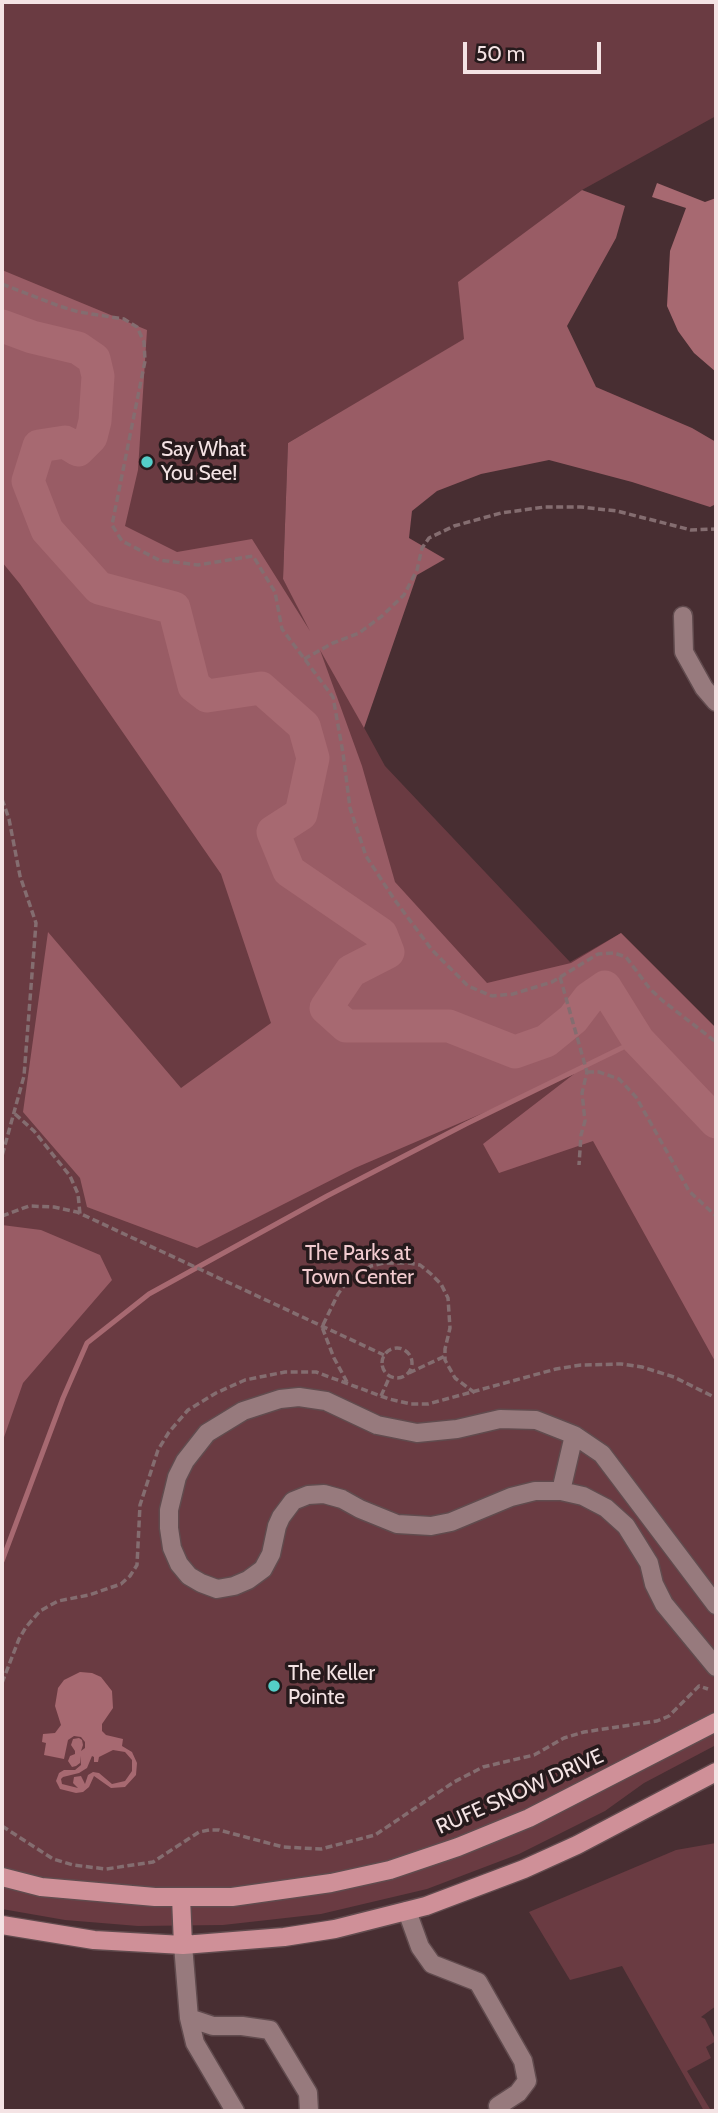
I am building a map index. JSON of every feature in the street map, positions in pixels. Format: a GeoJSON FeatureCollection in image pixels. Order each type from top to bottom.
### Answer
{"type":"FeatureCollection","features":[{"type":"Feature","properties":{"kind":"main road","name":"RUFE SNOW DRIVE"},"geometry":{"type":"LineString","coordinates":[[2,1877],[41,1887],[155,1897],[232,1897],[331,1884],[390,1870],[458,1847],[529,1818],[716,1722]]}},
{"type":"Feature","properties":{"kind":"main road"},"geometry":{"type":"LineString","coordinates":[[2,1925],[94,1941],[183,1945],[284,1937],[335,1929],[407,1911],[475,1889],[535,1865],[716,1772]]}},
{"type":"Feature","properties":{"kind":"main road"},"geometry":{"type":"LineString","coordinates":[[181,1897],[183,1945]]}},
{"type":"Feature","properties":{"kind":"street"},"geometry":{"type":"LineString","coordinates":[[683,616],[684,653],[704,688],[716,702]]}},
{"type":"Feature","properties":{"kind":"street"},"geometry":{"type":"LineString","coordinates":[[716,1605],[602,1454],[574,1435],[536,1420],[500,1419],[457,1429],[417,1433],[377,1425],[326,1401],[280,1399],[243,1411],[207,1433],[196,1445],[177,1477],[169,1510],[172,1548],[179,1564],[189,1576],[217,1589],[248,1580],[263,1569],[271,1555],[276,1526],[286,1508],[293,1501],[308,1495],[324,1494],[342,1499],[397,1524],[431,1526],[451,1522],[511,1497],[536,1491],[561,1491],[583,1496],[606,1508],[626,1526],[649,1563],[654,1584],[664,1604],[716,1667]]}},
{"type":"Feature","properties":{"kind":"street"},"geometry":{"type":"LineString","coordinates":[[561,1491],[574,1435]]}},
{"type":"Feature","properties":{"kind":"street"},"geometry":{"type":"LineString","coordinates":[[407,1911],[420,1947],[432,1964],[478,1982],[523,2061],[527,2081],[518,2093],[498,2106],[501,2111]]}},
{"type":"Feature","properties":{"kind":"street"},"geometry":{"type":"LineString","coordinates":[[183,1945],[189,2018],[195,2043],[235,2111]]}},
{"type":"Feature","properties":{"kind":"street"},"geometry":{"type":"LineString","coordinates":[[189,2018],[213,2026],[270,2030],[308,2093],[309,2111]]}},
{"type":"Feature","properties":{"kind":"path"},"geometry":{"type":"LineString","coordinates":[[2,284],[79,312],[124,319],[137,327],[144,342],[145,361],[112,525],[122,541],[159,560],[198,565],[253,556],[275,592],[282,629],[333,697],[350,808],[366,856],[432,950],[468,986],[492,996],[513,994],[552,982],[598,954],[614,953],[626,957],[650,989],[716,1042]]}},
{"type":"Feature","properties":{"kind":"path"},"geometry":{"type":"LineString","coordinates":[[304,659],[359,633],[382,616],[404,595],[417,570],[422,548],[429,538],[454,526],[501,513],[545,507],[580,507],[617,511],[691,530],[716,530]]}},
{"type":"Feature","properties":{"kind":"path"},"geometry":{"type":"LineString","coordinates":[[2,799],[9,819],[20,876],[36,923],[24,1076],[2,1156]]}},
{"type":"Feature","properties":{"kind":"path"},"geometry":{"type":"LineString","coordinates":[[560,977],[587,1072],[582,1093],[585,1121],[579,1165]]}},
{"type":"Feature","properties":{"kind":"path"},"geometry":{"type":"LineString","coordinates":[[587,1072],[599,1072],[619,1079],[636,1097],[689,1191],[716,1216]]}},
{"type":"Feature","properties":{"kind":"path"},"geometry":{"type":"LineString","coordinates":[[15,1114],[34,1131],[70,1176],[78,1194],[80,1213]]}},
{"type":"Feature","properties":{"kind":"path"},"geometry":{"type":"LineString","coordinates":[[2,1216],[29,1206],[54,1207],[80,1213],[384,1355]]}},
{"type":"Feature","properties":{"kind":"path"},"geometry":{"type":"LineString","coordinates":[[347,1382],[322,1327],[342,1286],[357,1272],[384,1263],[409,1263],[420,1265],[431,1274],[449,1298],[450,1328],[445,1356],[455,1378],[475,1393]]}},
{"type":"Feature","properties":{"kind":"path"},"geometry":{"type":"LineString","coordinates":[[407,1373],[411,1359],[405,1351],[396,1348],[384,1355],[382,1365],[390,1376],[399,1378],[445,1356]]}},
{"type":"Feature","properties":{"kind":"path"},"geometry":{"type":"LineString","coordinates":[[2,1683],[19,1639],[40,1611],[58,1601],[89,1595],[121,1584],[130,1576],[137,1565],[140,1504],[158,1450],[188,1410],[216,1393],[246,1380],[269,1374],[316,1372],[381,1396],[411,1404],[428,1405],[556,1369],[621,1364],[674,1377],[716,1398]]}},
{"type":"Feature","properties":{"kind":"path"},"geometry":{"type":"LineString","coordinates":[[381,1396],[390,1376]]}},
{"type":"Feature","properties":{"kind":"path"},"geometry":{"type":"LineString","coordinates":[[2,1826],[53,1859],[73,1866],[106,1869],[153,1862],[199,1832],[209,1830],[230,1832],[284,1847],[321,1849],[375,1835],[454,1782],[482,1767],[534,1755],[557,1741],[584,1732],[657,1721],[668,1716],[699,1686],[708,1689]]}},
{"type":"Feature","properties":{"kind":"green space","name":"The Parks at Town Center"},"geometry":{"type":"Polygon","coordinates":[[[2,2],[716,2],[716,116],[582,190],[459,282],[465,339],[288,443],[283,579],[385,766],[570,962],[621,933],[716,1028],[716,1745],[644,1783],[605,1811],[519,1854],[427,1889],[321,1914],[223,1925],[138,1926],[65,1920],[2,1909],[2,2]]]}},
{"type":"Feature","properties":{"kind":"green space"},"geometry":{"type":"Polygon","coordinates":[[[716,1843],[716,2006],[701,2017],[705,2019],[716,2041],[706,2047],[711,2058],[687,2071],[710,2109],[716,2108],[716,2111],[704,2111],[622,1966],[570,1980],[529,1912],[676,1850],[716,1843]]]}},
{"type":"Feature","properties":{"kind":"shaded area"},"geometry":{"type":"Polygon","coordinates":[[[657,183],[705,202],[716,198],[716,372],[694,353],[678,331],[667,306],[670,251],[686,208],[652,197],[657,183]]]}},
{"type":"Feature","properties":{"kind":"shaded area"},"geometry":{"type":"Polygon","coordinates":[[[582,190],[625,206],[616,238],[567,326],[596,387],[692,428],[716,442],[716,504],[710,507],[632,482],[549,460],[481,474],[437,491],[412,511],[409,538],[445,559],[417,575],[364,728],[320,650],[362,766],[395,882],[487,983],[571,963],[621,933],[716,1028],[716,1363],[593,1141],[499,1173],[483,1144],[574,1074],[355,1168],[197,1248],[87,1207],[80,1178],[23,1112],[48,932],[181,1088],[271,1023],[221,874],[2,562],[2,270],[147,330],[138,470],[125,526],[177,552],[252,539],[310,631],[283,579],[288,443],[464,339],[458,282],[582,190]]]}},
{"type":"Feature","properties":{"kind":"shaded area"},"geometry":{"type":"Polygon","coordinates":[[[2,1225],[41,1230],[100,1255],[112,1280],[23,1383],[2,1443],[2,1225]]]}},
{"type":"Feature","properties":{"kind":"shaded area"},"geometry":{"type":"Polygon","coordinates":[[[80,1672],[92,1673],[101,1677],[112,1691],[113,1708],[102,1724],[102,1731],[106,1735],[123,1739],[122,1746],[132,1752],[137,1763],[136,1775],[125,1787],[111,1788],[94,1776],[89,1787],[83,1792],[60,1789],[56,1781],[59,1773],[75,1770],[81,1765],[80,1756],[80,1763],[76,1766],[72,1767],[68,1761],[70,1756],[75,1754],[71,1745],[73,1739],[82,1740],[81,1751],[85,1748],[81,1737],[74,1736],[68,1740],[64,1759],[44,1755],[46,1743],[42,1742],[43,1734],[55,1733],[61,1725],[55,1706],[58,1688],[64,1680],[80,1672]],[[113,1750],[99,1757],[98,1762],[94,1762],[92,1756],[87,1768],[63,1777],[62,1784],[78,1788],[73,1783],[74,1777],[81,1776],[85,1784],[88,1775],[93,1772],[99,1773],[112,1784],[125,1781],[132,1771],[132,1760],[125,1752],[113,1750]]]}},
{"type":"Feature","properties":{"kind":"waterway"},"geometry":{"type":"LineString","coordinates":[[2,326],[32,337],[78,348],[94,359],[98,376],[95,421],[91,437],[78,450],[65,442],[39,446],[28,481],[47,530],[99,588],[174,608],[194,686],[207,696],[261,688],[304,726],[313,758],[301,814],[273,832],[289,871],[381,934],[388,952],[351,971],[326,1008],[346,1026],[449,1026],[515,1052],[546,1041],[573,1019],[589,998],[605,987],[638,1040],[716,1122]]}},
{"type":"Feature","properties":{"kind":"waterway"},"geometry":{"type":"LineString","coordinates":[[2,1561],[63,1398],[87,1343],[149,1294],[327,1196],[638,1040]]}},
{"type":"Feature","properties":{"kind":"place","name":"Say What You See!"},"geometry":{"type":"Point","coordinates":[147,462]}},
{"type":"Feature","properties":{"kind":"place","name":"The Keller Pointe"},"geometry":{"type":"Point","coordinates":[274,1686]}}]}
